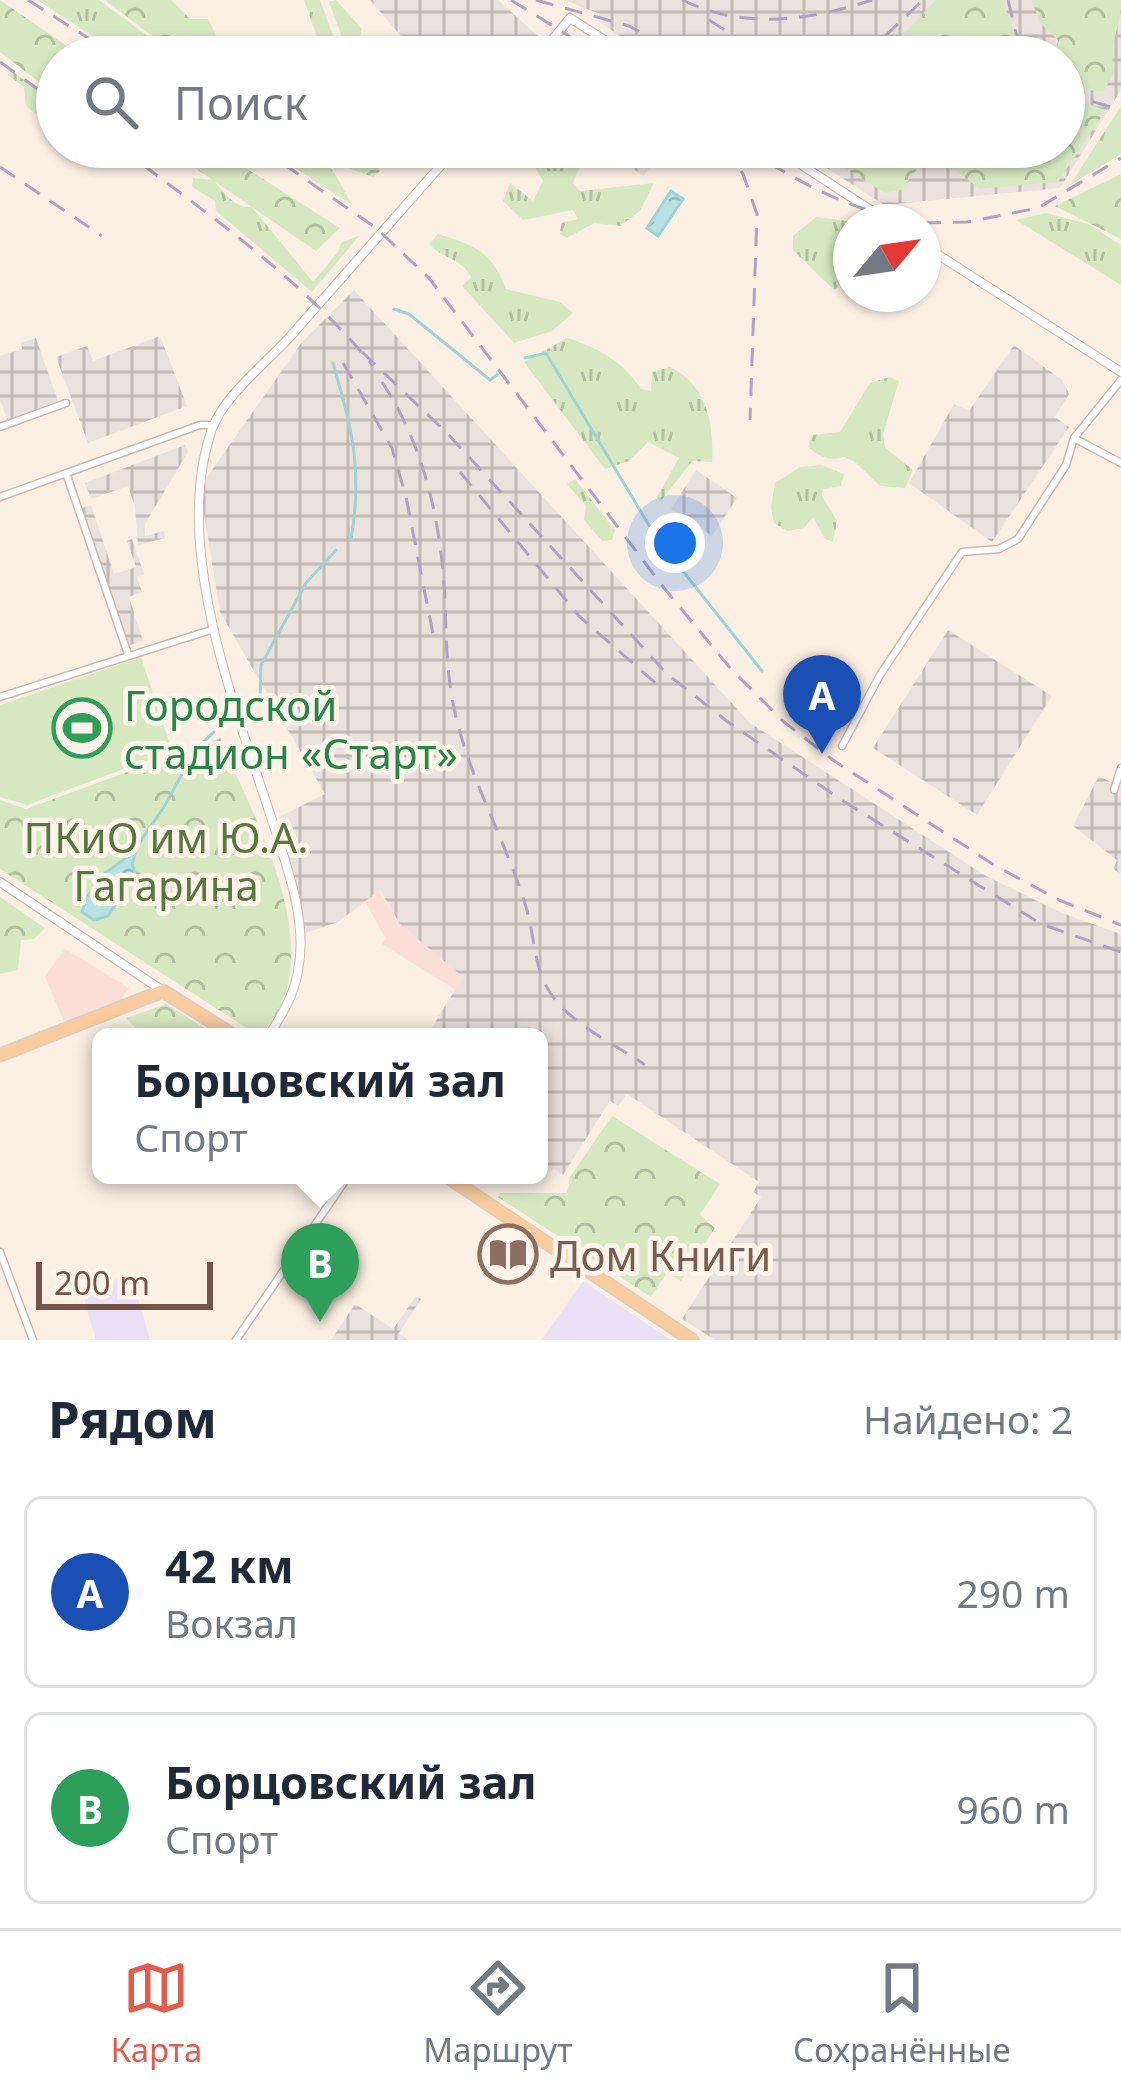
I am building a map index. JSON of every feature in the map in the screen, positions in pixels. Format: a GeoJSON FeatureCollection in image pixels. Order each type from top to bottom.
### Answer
{"type":"FeatureCollection","features":[{"type":"Feature","properties":{"kind":"main road"},"geometry":{"type":"LineString","coordinates":[[0,1055],[164,991],[222,1028]]}},
{"type":"Feature","properties":{"kind":"main road"},"geometry":{"type":"LineString","coordinates":[[458,1184],[692,1340]]}},
{"type":"Feature","properties":{"kind":"street"},"geometry":{"type":"LineString","coordinates":[[556,36],[570,19],[597,36]]}},
{"type":"Feature","properties":{"kind":"street"},"geometry":{"type":"LineString","coordinates":[[273,1028],[290,1000],[298,972],[297,913],[289,871],[214,629],[196,508],[197,482],[218,415],[439,168]]}},
{"type":"Feature","properties":{"kind":"street"},"geometry":{"type":"LineString","coordinates":[[806,168],[861,204]]}},
{"type":"Feature","properties":{"kind":"street"},"geometry":{"type":"LineString","coordinates":[[842,746],[880,675],[962,552],[999,549],[1018,539],[1066,465],[1074,438],[1121,376],[941,256]]}},
{"type":"Feature","properties":{"kind":"street"},"geometry":{"type":"LineString","coordinates":[[0,427],[66,404]]}},
{"type":"Feature","properties":{"kind":"street"},"geometry":{"type":"LineString","coordinates":[[0,496],[200,425],[213,425]]}},
{"type":"Feature","properties":{"kind":"street"},"geometry":{"type":"LineString","coordinates":[[1074,438],[1121,464]]}},
{"type":"Feature","properties":{"kind":"street"},"geometry":{"type":"LineString","coordinates":[[66,473],[128,654]]}},
{"type":"Feature","properties":{"kind":"street"},"geometry":{"type":"LineString","coordinates":[[0,697],[214,629]]}},
{"type":"Feature","properties":{"kind":"street"},"geometry":{"type":"LineString","coordinates":[[1114,790],[1121,768]]}},
{"type":"Feature","properties":{"kind":"street"},"geometry":{"type":"LineString","coordinates":[[0,882],[164,991]]}},
{"type":"Feature","properties":{"kind":"street"},"geometry":{"type":"LineString","coordinates":[[236,1340],[343,1184]]}},
{"type":"Feature","properties":{"kind":"street"},"geometry":{"type":"LineString","coordinates":[[0,1252],[33,1340]]}},
{"type":"Feature","properties":{"kind":"shaded area"},"geometry":{"type":"Polygon","coordinates":[[[370,0],[498,0],[538,36],[401,36],[370,0]]]}},
{"type":"Feature","properties":{"kind":"shaded area"},"geometry":{"type":"Polygon","coordinates":[[[564,0],[1121,0],[1121,90],[1085,148],[1085,36],[620,36],[598,21],[600,14],[564,0]]]}},
{"type":"Feature","properties":{"kind":"shaded area"},"geometry":{"type":"Polygon","coordinates":[[[827,168],[1072,168],[1060,188],[882,204],[827,168]]]}},
{"type":"Feature","properties":{"kind":"shaded area"},"geometry":{"type":"Polygon","coordinates":[[[354,290],[750,723],[986,876],[1062,913],[1121,934],[1121,1340],[715,1340],[682,1319],[761,1197],[753,1192],[759,1182],[627,1094],[618,1106],[610,1101],[563,1175],[554,1169],[548,1173],[548,1028],[432,1028],[463,977],[400,924],[380,890],[338,922],[305,933],[279,817],[325,794],[220,612],[202,501],[207,477],[302,342],[354,290]]]}},
{"type":"Feature","properties":{"kind":"shaded area"},"geometry":{"type":"Polygon","coordinates":[[[160,336],[187,406],[88,443],[56,357],[87,346],[93,361],[160,336]]]}},
{"type":"Feature","properties":{"kind":"shaded area"},"geometry":{"type":"Polygon","coordinates":[[[36,338],[58,401],[7,420],[0,399],[0,356],[36,338]]]}},
{"type":"Feature","properties":{"kind":"shaded area"},"geometry":{"type":"Polygon","coordinates":[[[1014,345],[1062,380],[1069,394],[1055,417],[1069,427],[992,542],[909,483],[954,404],[969,411],[1014,345]]]}},
{"type":"Feature","properties":{"kind":"shaded area"},"geometry":{"type":"Polygon","coordinates":[[[185,445],[188,452],[145,524],[145,536],[164,531],[165,538],[138,545],[128,486],[91,499],[85,483],[185,445]]]}},
{"type":"Feature","properties":{"kind":"shaded area"},"geometry":{"type":"Polygon","coordinates":[[[696,470],[737,498],[712,536],[671,509],[696,470]]]}},
{"type":"Feature","properties":{"kind":"shaded area"},"geometry":{"type":"Polygon","coordinates":[[[91,505],[114,574],[136,567],[127,541],[132,539],[144,574],[137,577],[142,592],[129,597],[143,641],[127,646],[82,508],[91,505]]]}},
{"type":"Feature","properties":{"kind":"shaded area"},"geometry":{"type":"Polygon","coordinates":[[[948,630],[1052,696],[977,815],[873,748],[948,630]]]}},
{"type":"Feature","properties":{"kind":"shaded area"},"geometry":{"type":"Polygon","coordinates":[[[1099,776],[1121,787],[1121,874],[1113,869],[1117,860],[1073,826],[1099,776]]]}},
{"type":"Feature","properties":{"kind":"shaded area"},"geometry":{"type":"Polygon","coordinates":[[[379,890],[400,924],[463,977],[456,990],[382,944],[385,938],[365,901],[379,890]]]}},
{"type":"Feature","properties":{"kind":"shaded area"},"geometry":{"type":"Polygon","coordinates":[[[65,949],[129,988],[115,1008],[66,1027],[45,976],[65,949]]]}},
{"type":"Feature","properties":{"kind":"shaded area"},"geometry":{"type":"Polygon","coordinates":[[[131,1274],[150,1340],[96,1340],[82,1292],[131,1274]]]}},
{"type":"Feature","properties":{"kind":"shaded area"},"geometry":{"type":"Polygon","coordinates":[[[583,1281],[671,1340],[542,1340],[583,1281]]]}},
{"type":"Feature","properties":{"kind":"shaded area"},"geometry":{"type":"Polygon","coordinates":[[[416,1296],[421,1299],[399,1333],[408,1340],[331,1340],[355,1304],[393,1329],[416,1296]]]}},
{"type":"Feature","properties":{"kind":"green space"},"geometry":{"type":"Polygon","coordinates":[[[0,0],[52,36],[36,36],[36,80],[0,52],[0,0]]]}},
{"type":"Feature","properties":{"kind":"green space"},"geometry":{"type":"Polygon","coordinates":[[[37,0],[99,0],[148,36],[93,36],[37,0]]]}},
{"type":"Feature","properties":{"kind":"green space"},"geometry":{"type":"Polygon","coordinates":[[[105,0],[171,0],[190,19],[208,19],[216,36],[152,36],[105,0]]]}},
{"type":"Feature","properties":{"kind":"green space"},"geometry":{"type":"Polygon","coordinates":[[[304,0],[320,0],[333,36],[317,36],[304,0]]]}},
{"type":"Feature","properties":{"kind":"green space"},"geometry":{"type":"Polygon","coordinates":[[[336,0],[362,29],[360,36],[341,36],[329,2],[336,0]]]}},
{"type":"Feature","properties":{"kind":"green space"},"geometry":{"type":"Polygon","coordinates":[[[936,0],[1002,0],[1016,36],[901,36],[936,0]]]}},
{"type":"Feature","properties":{"kind":"green space"},"geometry":{"type":"Polygon","coordinates":[[[1031,0],[1121,0],[1114,73],[1103,92],[1085,89],[1085,36],[1054,36],[1041,24],[1031,0]]]}},
{"type":"Feature","properties":{"kind":"green space"},"geometry":{"type":"Polygon","coordinates":[[[11,70],[36,90],[36,114],[26,106],[24,87],[8,75],[11,70]]]}},
{"type":"Feature","properties":{"kind":"green space"},"geometry":{"type":"Polygon","coordinates":[[[1085,104],[1106,110],[1085,142],[1085,104]]]}},
{"type":"Feature","properties":{"kind":"green space"},"geometry":{"type":"Polygon","coordinates":[[[1121,106],[1121,154],[1070,185],[1121,106]]]}},
{"type":"Feature","properties":{"kind":"green space"},"geometry":{"type":"Polygon","coordinates":[[[195,168],[246,168],[340,228],[316,251],[195,168]]]}},
{"type":"Feature","properties":{"kind":"green space"},"geometry":{"type":"Polygon","coordinates":[[[295,168],[330,168],[352,205],[295,168]]]}},
{"type":"Feature","properties":{"kind":"green space"},"geometry":{"type":"Polygon","coordinates":[[[348,168],[379,168],[373,177],[348,168]]]}},
{"type":"Feature","properties":{"kind":"green space"},"geometry":{"type":"Polygon","coordinates":[[[536,168],[579,168],[573,183],[580,191],[654,183],[640,211],[620,226],[594,223],[567,238],[560,234],[561,223],[578,219],[573,210],[523,220],[503,201],[510,183],[533,201],[543,181],[536,168]]]}},
{"type":"Feature","properties":{"kind":"green space"},"geometry":{"type":"Polygon","coordinates":[[[844,168],[918,168],[901,190],[885,193],[844,168]]]}},
{"type":"Feature","properties":{"kind":"green space"},"geometry":{"type":"Polygon","coordinates":[[[947,168],[1067,168],[1058,182],[980,189],[947,168]]]}},
{"type":"Feature","properties":{"kind":"green space"},"geometry":{"type":"Polygon","coordinates":[[[1121,174],[1121,239],[1055,206],[1121,174]]]}},
{"type":"Feature","properties":{"kind":"green space"},"geometry":{"type":"Polygon","coordinates":[[[193,178],[214,180],[235,202],[252,207],[313,282],[341,243],[360,235],[312,292],[216,211],[215,201],[192,187],[193,178]]]}},
{"type":"Feature","properties":{"kind":"green space"},"geometry":{"type":"Polygon","coordinates":[[[1046,213],[1088,224],[1121,245],[1121,285],[1016,220],[1046,213]]]}},
{"type":"Feature","properties":{"kind":"green space"},"geometry":{"type":"Polygon","coordinates":[[[816,217],[833,219],[833,289],[793,250],[793,236],[816,217]]]}},
{"type":"Feature","properties":{"kind":"green space"},"geometry":{"type":"Polygon","coordinates":[[[438,234],[481,252],[495,266],[506,289],[560,302],[573,313],[552,331],[514,343],[462,286],[471,277],[467,271],[429,244],[438,234]]]}},
{"type":"Feature","properties":{"kind":"green space"},"geometry":{"type":"Polygon","coordinates":[[[567,338],[609,357],[641,389],[651,391],[652,372],[670,367],[683,375],[706,407],[712,462],[692,461],[660,502],[657,497],[679,458],[648,442],[629,461],[605,469],[524,362],[567,338]]]}},
{"type":"Feature","properties":{"kind":"green space"},"geometry":{"type":"Polygon","coordinates":[[[890,377],[899,381],[883,434],[885,448],[913,470],[905,488],[880,486],[854,461],[824,457],[808,447],[812,435],[840,432],[870,383],[890,377]]]}},
{"type":"Feature","properties":{"kind":"green space"},"geometry":{"type":"Polygon","coordinates":[[[821,465],[844,474],[841,486],[823,489],[822,496],[837,521],[833,542],[825,539],[813,517],[804,528],[787,531],[774,523],[771,507],[775,483],[800,467],[821,465]]]}},
{"type":"Feature","properties":{"kind":"green space"},"geometry":{"type":"Polygon","coordinates":[[[575,479],[615,530],[612,540],[602,541],[584,520],[586,506],[567,484],[575,479]]]}},
{"type":"Feature","properties":{"kind":"green space","name":"Городской стадион «Старт»"},"geometry":{"type":"Polygon","coordinates":[[[141,657],[172,751],[27,805],[0,797],[0,705],[141,657]]]}},
{"type":"Feature","properties":{"kind":"green space","name":"ПКиО им Ю.А. Гагарина"},"geometry":{"type":"Polygon","coordinates":[[[220,738],[268,848],[290,930],[291,969],[281,1005],[265,1028],[247,1028],[0,869],[0,800],[26,809],[220,738]]]}},
{"type":"Feature","properties":{"kind":"green space"},"geometry":{"type":"Polygon","coordinates":[[[0,897],[45,928],[34,939],[21,940],[18,970],[0,974],[0,897]]]}},
{"type":"Feature","properties":{"kind":"green space"},"geometry":{"type":"Polygon","coordinates":[[[166,1004],[204,1028],[135,1028],[126,1018],[166,1004]]]}},
{"type":"Feature","properties":{"kind":"green space"},"geometry":{"type":"Polygon","coordinates":[[[612,1116],[720,1184],[700,1215],[715,1228],[681,1281],[667,1273],[651,1297],[498,1197],[500,1193],[567,1193],[570,1177],[612,1116]]]}},
{"type":"Feature","properties":{"kind":"water"},"geometry":{"type":"Polygon","coordinates":[[[671,191],[683,199],[658,236],[647,228],[671,191]]]}},
{"type":"Feature","properties":{"kind":"water"},"geometry":{"type":"Polygon","coordinates":[[[136,851],[135,873],[108,916],[94,920],[82,912],[105,873],[136,851]]]}},
{"type":"Feature","properties":{"kind":"waterway"},"geometry":{"type":"LineString","coordinates":[[394,309],[409,314],[490,380],[497,375]]}},
{"type":"Feature","properties":{"kind":"waterway"},"geometry":{"type":"LineString","coordinates":[[525,358],[546,353],[656,537],[762,671]]}},
{"type":"Feature","properties":{"kind":"waterway"},"geometry":{"type":"LineString","coordinates":[[333,363],[354,450],[351,540]]}},
{"type":"Feature","properties":{"kind":"waterway"},"geometry":{"type":"LineString","coordinates":[[241,703],[260,695],[261,665],[306,583],[336,550]]}},
{"type":"Feature","properties":{"kind":"waterway"},"geometry":{"type":"LineString","coordinates":[[134,854],[192,757],[214,732]]}},
{"type":"Feature","properties":{"kind":"railway"},"geometry":{"type":"LineString","coordinates":[[28,0],[85,36]]}},
{"type":"Feature","properties":{"kind":"railway"},"geometry":{"type":"LineString","coordinates":[[511,0],[569,36]]}},
{"type":"Feature","properties":{"kind":"railway"},"geometry":{"type":"LineString","coordinates":[[536,0],[629,26],[648,36]]}},
{"type":"Feature","properties":{"kind":"railway"},"geometry":{"type":"LineString","coordinates":[[682,0],[753,19],[800,17],[872,0]]}},
{"type":"Feature","properties":{"kind":"railway"},"geometry":{"type":"LineString","coordinates":[[885,36],[923,0]]}},
{"type":"Feature","properties":{"kind":"railway"},"geometry":{"type":"LineString","coordinates":[[1008,0],[1018,36]]}},
{"type":"Feature","properties":{"kind":"railway"},"geometry":{"type":"LineString","coordinates":[[709,20],[734,36]]}},
{"type":"Feature","properties":{"kind":"railway"},"geometry":{"type":"LineString","coordinates":[[0,62],[36,88]]}},
{"type":"Feature","properties":{"kind":"railway"},"geometry":{"type":"LineString","coordinates":[[1085,99],[1121,110]]}},
{"type":"Feature","properties":{"kind":"railway"},"geometry":{"type":"LineString","coordinates":[[941,223],[1038,208],[1121,158]]}},
{"type":"Feature","properties":{"kind":"railway"},"geometry":{"type":"LineString","coordinates":[[0,167],[102,236]]}},
{"type":"Feature","properties":{"kind":"railway"},"geometry":{"type":"LineString","coordinates":[[147,168],[285,276],[373,366]]}},
{"type":"Feature","properties":{"kind":"railway"},"geometry":{"type":"LineString","coordinates":[[289,168],[376,228],[429,278],[664,588],[731,669],[784,722],[833,760],[994,865],[1059,900],[1121,925]]}},
{"type":"Feature","properties":{"kind":"railway"},"geometry":{"type":"LineString","coordinates":[[739,168],[757,214],[750,420]]}},
{"type":"Feature","properties":{"kind":"railway"},"geometry":{"type":"LineString","coordinates":[[778,168],[852,204]]}},
{"type":"Feature","properties":{"kind":"railway"},"geometry":{"type":"LineString","coordinates":[[362,352],[448,434],[667,674],[840,799],[1041,924],[1121,952]]}},
{"type":"Feature","properties":{"kind":"railway"},"geometry":{"type":"LineString","coordinates":[[343,363],[392,448],[434,639]]}},
{"type":"Feature","properties":{"kind":"railway"},"geometry":{"type":"LineString","coordinates":[[382,382],[409,433],[428,486],[440,542],[456,719],[526,907],[541,973],[551,994],[570,1015],[645,1065]]}},
{"type":"Feature","properties":{"kind":"railway"},"geometry":{"type":"LineString","coordinates":[[460,472],[579,616],[660,687]]}},
{"type":"Feature","properties":{"kind":"place","name":"Городской стадион «Старт»"},"geometry":{"type":"Point","coordinates":[82,728]}},
{"type":"Feature","properties":{"kind":"place","name":"42 км"},"geometry":{"type":"Point","coordinates":[822,754]}},
{"type":"Feature","properties":{"kind":"place","name":"Дом Книги"},"geometry":{"type":"Point","coordinates":[508,1254]}},
{"type":"Feature","properties":{"kind":"place","name":"Борцовский зал"},"geometry":{"type":"Point","coordinates":[320,1322]}}]}
